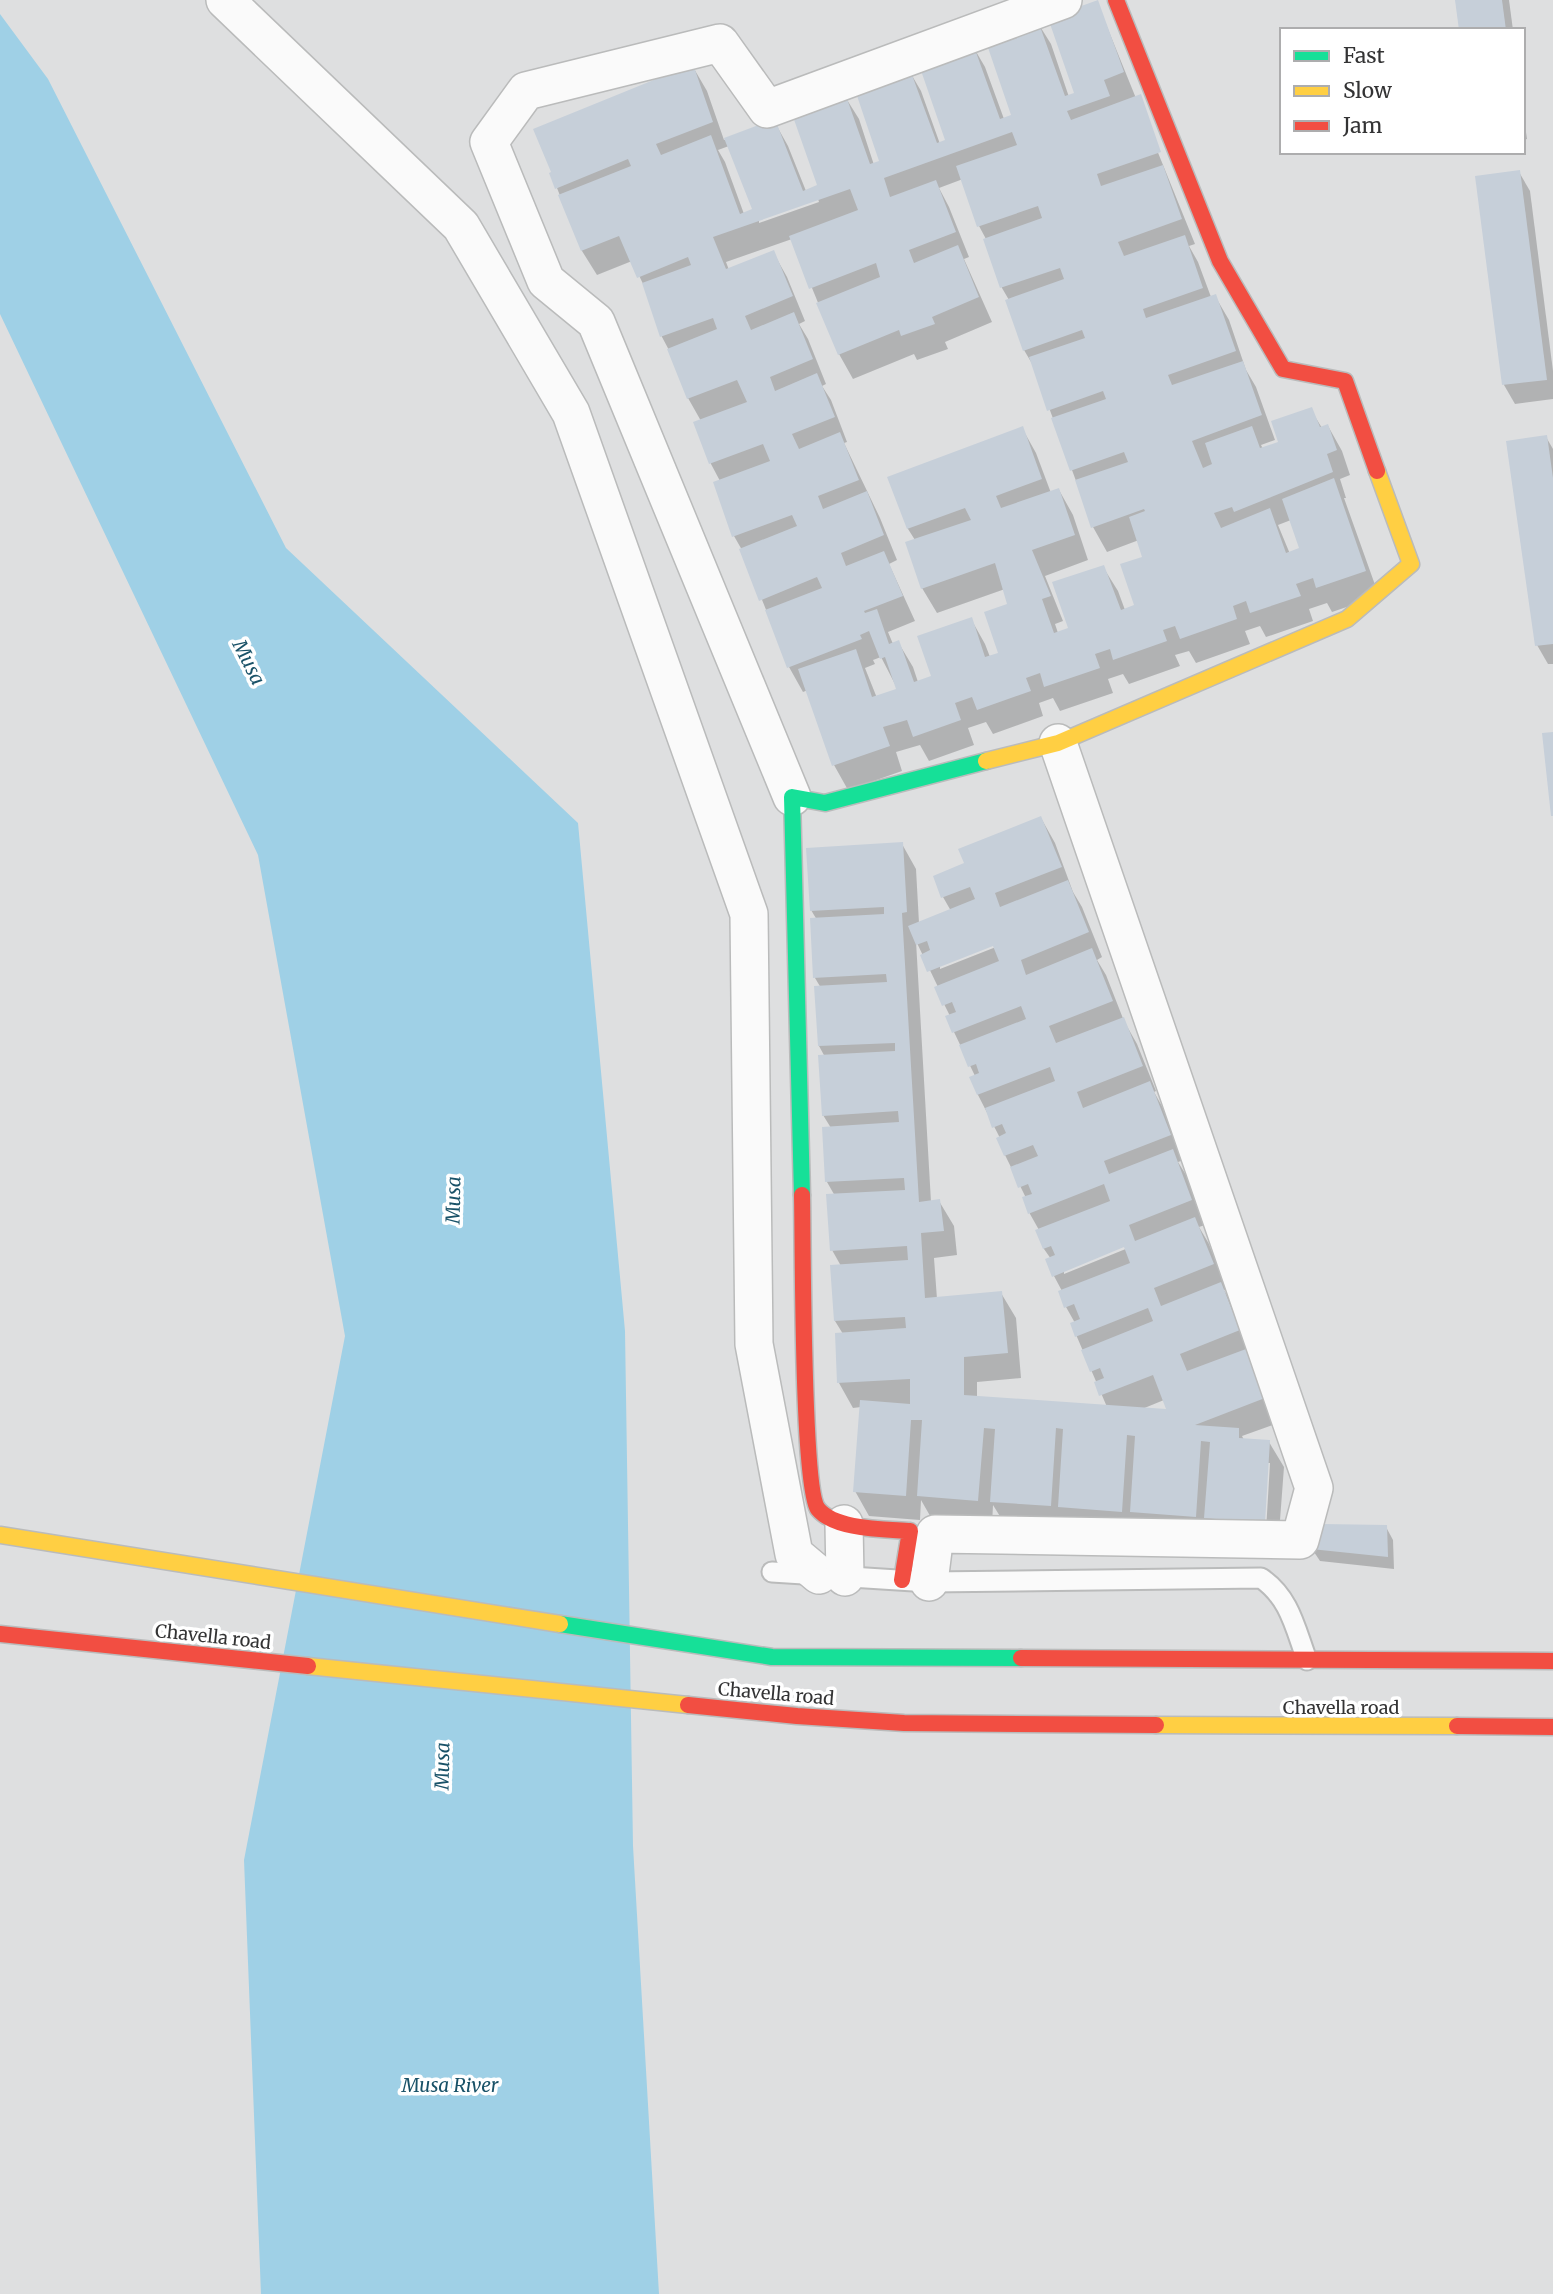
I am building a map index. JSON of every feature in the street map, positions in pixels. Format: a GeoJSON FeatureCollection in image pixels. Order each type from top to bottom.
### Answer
{"type":"FeatureCollection","features":[{"type":"Feature","properties":{"kind":"main road"},"geometry":{"type":"LineString","coordinates":[[923,1533],[844,1524],[825,1516],[815,1504],[808,1443],[792,797],[825,803],[1058,743],[1347,619],[1411,564],[1345,381],[1283,369],[1220,261],[1116,0]]}},
{"type":"Feature","properties":{"kind":"main road","name":"Chavella road"},"geometry":{"type":"LineString","coordinates":[[0,1535],[772,1657],[1307,1660]]}},
{"type":"Feature","properties":{"kind":"main road","name":"Chavella road"},"geometry":{"type":"LineString","coordinates":[[6,1634],[797,1716],[904,1723],[1553,1727]]}},
{"type":"Feature","properties":{"kind":"main road"},"geometry":{"type":"LineString","coordinates":[[1307,1660],[1553,1661]]}},
{"type":"Feature","properties":{"kind":"street"},"geometry":{"type":"LineString","coordinates":[[225,0],[461,226],[571,413],[749,914],[754,1344],[794,1554],[832,1576],[844,1524]]}},
{"type":"Feature","properties":{"kind":"street"},"geometry":{"type":"LineString","coordinates":[[792,797],[596,321],[546,281],[489,142],[526,91],[720,43],[767,109],[1063,0]]}},
{"type":"Feature","properties":{"kind":"street"},"geometry":{"type":"LineString","coordinates":[[915,1581],[923,1533],[1300,1541],[1314,1488],[1058,743]]}},
{"type":"Feature","properties":{"kind":"lane"},"geometry":{"type":"LineString","coordinates":[[772,1572],[915,1581],[1261,1578],[1275,1588],[1287,1608],[1307,1660]]}},
{"type":"Feature","properties":{"kind":"water","name":"Musa River"},"geometry":{"type":"Polygon","coordinates":[[[0,14],[48,79],[286,548],[578,823],[625,1331],[633,1846],[659,2294],[261,2294],[244,1860],[345,1336],[258,855],[0,314],[0,14]]]}},
{"type":"Feature","properties":{"kind":"building"},"geometry":{"type":"Polygon","coordinates":[[[1098,0],[1124,72],[1104,80],[1110,96],[1067,111],[1071,120],[1141,94],[1161,152],[1097,174],[1101,186],[1163,165],[1182,219],[1118,242],[1124,256],[1185,235],[1203,288],[1143,309],[1146,318],[1216,294],[1236,351],[1168,375],[1172,385],[1243,361],[1262,415],[1192,441],[1203,468],[1212,464],[1205,443],[1252,426],[1260,448],[1278,442],[1271,421],[1312,407],[1320,427],[1328,424],[1337,450],[1327,454],[1333,472],[1234,512],[1232,507],[1214,513],[1221,528],[1270,508],[1286,553],[1299,548],[1282,499],[1334,478],[1366,571],[1316,588],[1313,578],[1296,584],[1301,596],[1250,613],[1246,601],[1233,606],[1237,619],[1180,639],[1175,626],[1163,630],[1167,641],[1113,660],[1110,649],[1095,654],[1100,668],[1044,687],[1040,673],[1026,678],[1031,691],[977,710],[972,697],[955,703],[961,720],[913,737],[907,720],[883,727],[890,746],[832,766],[798,669],[856,649],[872,697],[896,689],[885,657],[880,659],[869,631],[860,635],[862,639],[787,668],[765,610],[822,588],[817,577],[759,601],[739,549],[797,526],[792,515],[732,537],[713,482],[770,461],[763,444],[709,464],[693,422],[747,402],[737,380],[687,399],[667,349],[717,329],[713,318],[660,337],[642,283],[691,265],[688,257],[637,278],[619,236],[581,251],[558,195],[631,166],[628,159],[555,189],[533,129],[693,64],[713,122],[656,144],[661,155],[711,135],[740,214],[752,209],[724,138],[775,119],[803,191],[817,185],[791,111],[845,93],[870,164],[879,161],[853,84],[908,64],[937,143],[945,140],[917,59],[972,41],[1000,119],[1011,115],[984,36],[1037,18],[1065,96],[1074,93],[1048,18],[1098,0]],[[1012,132],[884,178],[890,197],[936,180],[956,232],[909,250],[914,263],[958,245],[979,297],[932,317],[935,324],[901,336],[899,330],[838,355],[816,303],[880,277],[876,263],[809,289],[789,236],[858,210],[850,189],[713,237],[726,269],[774,250],[793,296],[745,316],[751,330],[794,312],[813,359],[770,377],[775,391],[817,373],[835,417],[792,434],[799,449],[840,432],[859,480],[818,496],[823,509],[867,491],[884,535],[841,553],[846,566],[884,551],[903,596],[864,611],[865,613],[877,609],[889,644],[899,640],[914,682],[931,676],[917,636],[972,617],[985,657],[998,653],[984,612],[1007,604],[995,563],[921,589],[905,542],[971,520],[965,508],[907,529],[887,477],[1023,426],[1042,479],[996,496],[1001,508],[1059,488],[1075,535],[1032,550],[1051,596],[1042,599],[1054,633],[1068,628],[1052,582],[1104,565],[1121,610],[1134,605],[1120,564],[1142,557],[1129,517],[1145,511],[1144,509],[1091,528],[1075,480],[1128,462],[1124,452],[1070,471],[1051,418],[1106,399],[1103,391],[1047,411],[1029,357],[1085,338],[1082,330],[1023,351],[1005,300],[1064,279],[1060,268],[1000,288],[983,239],[1042,218],[1038,206],[977,227],[956,166],[1017,145],[1012,132]]]}},
{"type":"Feature","properties":{"kind":"building"},"geometry":{"type":"Polygon","coordinates":[[[1455,0],[1502,0],[1506,28],[1459,28],[1455,0]]]}},
{"type":"Feature","properties":{"kind":"building"},"geometry":{"type":"Polygon","coordinates":[[[1520,170],[1547,380],[1502,385],[1475,176],[1520,170]]]}},
{"type":"Feature","properties":{"kind":"building"},"geometry":{"type":"Polygon","coordinates":[[[1547,435],[1553,478],[1553,644],[1535,646],[1506,441],[1547,435]]]}},
{"type":"Feature","properties":{"kind":"building"},"geometry":{"type":"Polygon","coordinates":[[[1553,732],[1553,816],[1551,816],[1542,733],[1553,732]]]}},
{"type":"Feature","properties":{"kind":"building"},"geometry":{"type":"Polygon","coordinates":[[[1041,816],[1062,867],[995,893],[1000,907],[1068,880],[1089,932],[1021,960],[1026,975],[1092,948],[1113,1001],[1049,1026],[1056,1043],[1124,1017],[1143,1066],[1077,1092],[1083,1108],[1150,1081],[1171,1135],[1104,1161],[1109,1174],[1173,1149],[1192,1200],[1129,1225],[1135,1241],[1195,1217],[1214,1264],[1154,1288],[1161,1306],[1221,1282],[1240,1330],[1180,1354],[1187,1371],[1246,1349],[1265,1398],[1195,1425],[1239,1428],[1239,1438],[1270,1440],[1265,1523],[1204,1518],[1210,1442],[1201,1441],[1196,1517],[1130,1512],[1135,1436],[1127,1435],[1122,1512],[1058,1507],[1063,1429],[1056,1428],[1051,1506],[990,1502],[995,1429],[984,1428],[978,1501],[917,1496],[922,1420],[911,1420],[906,1496],[853,1492],[860,1400],[910,1404],[910,1379],[837,1383],[835,1333],[906,1328],[905,1317],[834,1321],[830,1265],[908,1260],[907,1246],[830,1251],[826,1194],[905,1190],[904,1178],[825,1182],[822,1127],[899,1122],[898,1111],[822,1116],[818,1055],[895,1051],[895,1043],[818,1046],[814,986],[887,982],[886,974],[813,978],[810,918],[884,914],[884,907],[810,911],[806,848],[903,842],[907,912],[902,913],[919,1202],[940,1199],[944,1231],[921,1233],[925,1298],[1002,1291],[1008,1353],[964,1357],[964,1395],[1166,1409],[1153,1375],[1099,1396],[1094,1382],[1104,1378],[1100,1368],[1090,1372],[1081,1350],[1153,1321],[1148,1308],[1075,1337],[1070,1323],[1080,1319],[1074,1304],[1064,1308],[1058,1291],[1130,1263],[1124,1247],[1052,1277],[1045,1259],[1055,1255],[1051,1246],[1043,1249],[1035,1230],[1110,1201],[1104,1184],[1028,1214],[1022,1197],[1032,1194],[1028,1184],[1018,1188],[1010,1167],[1038,1156],[1033,1145],[1004,1156],[996,1138],[1006,1133],[1002,1124],[992,1128],[985,1108],[1055,1081],[1050,1067],[977,1095],[969,1077],[979,1073],[976,1064],[968,1067],[959,1045],[1026,1019],[1021,1006],[952,1033],[945,1016],[956,1012],[952,1002],[942,1006],[934,987],[999,961],[993,946],[927,972],[920,955],[930,950],[927,941],[916,945],[908,926],[975,899],[970,887],[941,898],[933,876],[964,863],[958,849],[1041,816]]]}},
{"type":"Feature","properties":{"kind":"building"},"geometry":{"type":"Polygon","coordinates":[[[1322,1524],[1387,1525],[1388,1557],[1311,1549],[1322,1524]]]}},
{"type":"Feature","properties":{"kind":"traffic: fast"},"geometry":{"type":"LineString","coordinates":[[802,1195],[792,797],[825,803],[986,761]]}},
{"type":"Feature","properties":{"kind":"traffic: fast"},"geometry":{"type":"LineString","coordinates":[[560,1624],[772,1657],[1021,1658]]}},
{"type":"Feature","properties":{"kind":"traffic: slow"},"geometry":{"type":"LineString","coordinates":[[986,761],[1058,743],[1347,619],[1411,564],[1377,471]]}},
{"type":"Feature","properties":{"kind":"traffic: slow"},"geometry":{"type":"LineString","coordinates":[[0,1535],[560,1624]]}},
{"type":"Feature","properties":{"kind":"traffic: slow"},"geometry":{"type":"LineString","coordinates":[[308,1666],[688,1705]]}},
{"type":"Feature","properties":{"kind":"traffic: slow"},"geometry":{"type":"LineString","coordinates":[[1156,1725],[1457,1726]]}},
{"type":"Feature","properties":{"kind":"traffic: jam"},"geometry":{"type":"LineString","coordinates":[[1116,0],[1220,261],[1283,369],[1345,381],[1377,471]]}},
{"type":"Feature","properties":{"kind":"traffic: jam"},"geometry":{"type":"LineString","coordinates":[[802,1195],[806,1412],[813,1492],[818,1509],[836,1521],[861,1527],[910,1531],[902,1580]]}},
{"type":"Feature","properties":{"kind":"traffic: jam"},"geometry":{"type":"LineString","coordinates":[[0,1634],[308,1666]]}},
{"type":"Feature","properties":{"kind":"traffic: jam"},"geometry":{"type":"LineString","coordinates":[[1021,1658],[1553,1661]]}},
{"type":"Feature","properties":{"kind":"traffic: jam"},"geometry":{"type":"LineString","coordinates":[[688,1705],[904,1723],[1156,1725]]}},
{"type":"Feature","properties":{"kind":"traffic: jam"},"geometry":{"type":"LineString","coordinates":[[1457,1726],[1553,1727]]}},
{"type":"Feature","properties":{"kind":"water label","name":"Musa"},"geometry":{"type":"Point","coordinates":[249,662]}},
{"type":"Feature","properties":{"kind":"water label","name":"Musa"},"geometry":{"type":"Point","coordinates":[453,1200]}},
{"type":"Feature","properties":{"kind":"water label","name":"Musa"},"geometry":{"type":"Point","coordinates":[442,1766]}}]}
